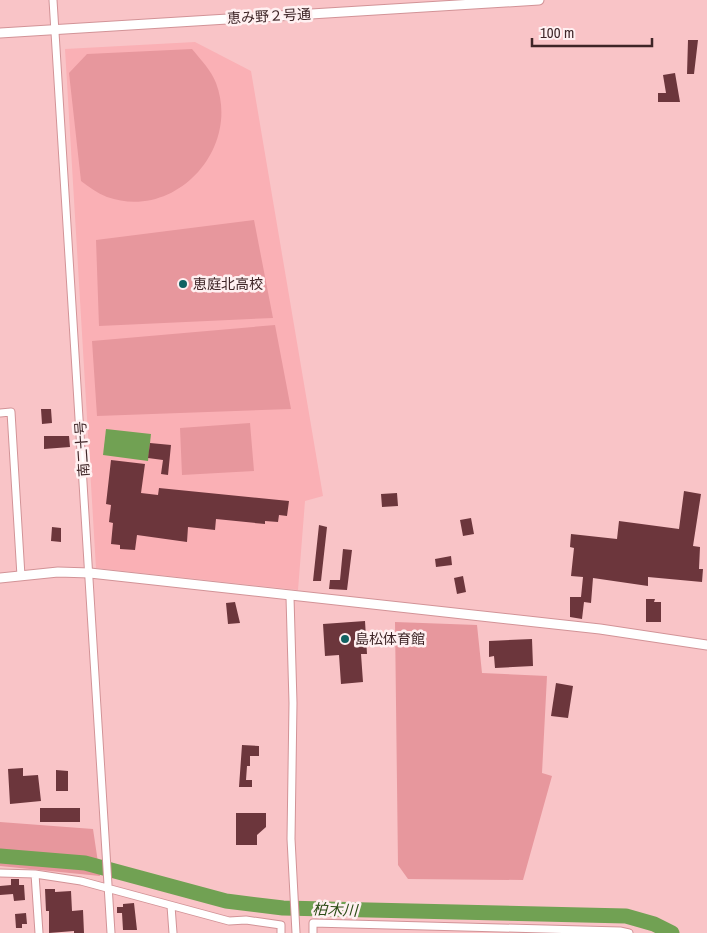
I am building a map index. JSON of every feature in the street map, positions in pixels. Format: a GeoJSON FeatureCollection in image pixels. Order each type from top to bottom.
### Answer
{"type":"FeatureCollection","features":[{"type":"Feature","properties":{"kind":"street"},"geometry":{"type":"LineString","coordinates":[[52,0],[54,29]]}},
{"type":"Feature","properties":{"kind":"street","name":"恵み野２号通"},"geometry":{"type":"LineString","coordinates":[[0,33],[539,0]]}},
{"type":"Feature","properties":{"kind":"street","name":"南二十号"},"geometry":{"type":"LineString","coordinates":[[54,29],[90,573],[111,933]]}},
{"type":"Feature","properties":{"kind":"street"},"geometry":{"type":"LineString","coordinates":[[0,413],[11,412],[21,576]]}},
{"type":"Feature","properties":{"kind":"street"},"geometry":{"type":"LineString","coordinates":[[0,578],[90,573],[290,597],[591,628],[707,645]]}},
{"type":"Feature","properties":{"kind":"street"},"geometry":{"type":"LineString","coordinates":[[290,597],[293,880],[296,933]]}},
{"type":"Feature","properties":{"kind":"street"},"geometry":{"type":"LineString","coordinates":[[0,872],[71,879],[230,921],[246,920],[281,925],[281,933]]}},
{"type":"Feature","properties":{"kind":"street"},"geometry":{"type":"LineString","coordinates":[[34,933],[39,933],[35,874]]}},
{"type":"Feature","properties":{"kind":"street"},"geometry":{"type":"LineString","coordinates":[[171,906],[173,933]]}},
{"type":"Feature","properties":{"kind":"street"},"geometry":{"type":"LineString","coordinates":[[313,933],[313,923],[540,931],[620,931],[629,933]]}},
{"type":"Feature","properties":{"kind":"shaded area","name":"恵庭北高校"},"geometry":{"type":"Polygon","coordinates":[[[195,42],[251,71],[323,496],[305,501],[298,590],[96,568],[65,49],[195,42]]]}},
{"type":"Feature","properties":{"kind":"shaded area"},"geometry":{"type":"Polygon","coordinates":[[[192,49],[214,78],[221,108],[219,132],[210,154],[196,174],[178,189],[156,199],[132,202],[107,197],[96,192],[81,181],[69,73],[87,54],[192,49]]]}},
{"type":"Feature","properties":{"kind":"shaded area"},"geometry":{"type":"Polygon","coordinates":[[[254,220],[273,318],[99,326],[96,240],[254,220]]]}},
{"type":"Feature","properties":{"kind":"shaded area"},"geometry":{"type":"Polygon","coordinates":[[[275,325],[291,409],[97,416],[92,341],[275,325]]]}},
{"type":"Feature","properties":{"kind":"shaded area"},"geometry":{"type":"Polygon","coordinates":[[[250,423],[254,471],[182,475],[180,428],[250,423]]]}},
{"type":"Feature","properties":{"kind":"shaded area"},"geometry":{"type":"Polygon","coordinates":[[[106,429],[151,434],[148,461],[103,455],[106,429]]]}},
{"type":"Feature","properties":{"kind":"shaded area"},"geometry":{"type":"Polygon","coordinates":[[[395,622],[477,625],[482,673],[547,676],[542,773],[552,776],[523,880],[408,879],[398,865],[395,622]]]}},
{"type":"Feature","properties":{"kind":"shaded area"},"geometry":{"type":"Polygon","coordinates":[[[0,822],[93,829],[100,876],[0,866],[0,822]]]}},
{"type":"Feature","properties":{"kind":"building"},"geometry":{"type":"Polygon","coordinates":[[[688,40],[698,40],[694,74],[687,74],[688,40]]]}},
{"type":"Feature","properties":{"kind":"building"},"geometry":{"type":"Polygon","coordinates":[[[675,73],[680,102],[658,102],[658,93],[666,93],[663,75],[675,73]]]}},
{"type":"Feature","properties":{"kind":"building"},"geometry":{"type":"Polygon","coordinates":[[[41,409],[51,409],[52,423],[42,424],[41,409]]]}},
{"type":"Feature","properties":{"kind":"building"},"geometry":{"type":"Polygon","coordinates":[[[44,436],[69,436],[70,447],[44,449],[44,436]]]}},
{"type":"Feature","properties":{"kind":"building"},"geometry":{"type":"Polygon","coordinates":[[[150,443],[171,445],[168,475],[161,474],[163,460],[148,458],[150,443]]]}},
{"type":"Feature","properties":{"kind":"building"},"geometry":{"type":"Polygon","coordinates":[[[111,460],[145,464],[141,493],[158,495],[159,488],[289,501],[287,516],[279,515],[278,522],[265,521],[265,524],[216,519],[215,530],[188,527],[187,542],[137,535],[135,550],[120,549],[120,545],[111,544],[113,523],[109,522],[111,505],[106,504],[111,460]]]}},
{"type":"Feature","properties":{"kind":"building"},"geometry":{"type":"Polygon","coordinates":[[[684,491],[701,494],[693,546],[700,547],[699,569],[703,569],[702,582],[648,577],[648,586],[593,578],[591,603],[584,602],[582,619],[570,617],[570,597],[581,597],[583,577],[571,576],[574,548],[570,547],[571,534],[617,539],[619,521],[679,529],[684,491]]]}},
{"type":"Feature","properties":{"kind":"building"},"geometry":{"type":"Polygon","coordinates":[[[397,493],[398,506],[382,507],[381,494],[397,493]]]}},
{"type":"Feature","properties":{"kind":"building"},"geometry":{"type":"Polygon","coordinates":[[[471,518],[474,534],[463,536],[460,520],[471,518]]]}},
{"type":"Feature","properties":{"kind":"building"},"geometry":{"type":"Polygon","coordinates":[[[319,525],[327,527],[321,581],[313,581],[319,525]]]}},
{"type":"Feature","properties":{"kind":"building"},"geometry":{"type":"Polygon","coordinates":[[[52,527],[61,528],[61,542],[51,541],[52,527]]]}},
{"type":"Feature","properties":{"kind":"building"},"geometry":{"type":"Polygon","coordinates":[[[343,549],[352,550],[347,590],[329,589],[330,580],[340,580],[343,549]]]}},
{"type":"Feature","properties":{"kind":"building"},"geometry":{"type":"Polygon","coordinates":[[[451,556],[452,565],[436,567],[435,559],[451,556]]]}},
{"type":"Feature","properties":{"kind":"building"},"geometry":{"type":"Polygon","coordinates":[[[463,576],[466,592],[457,594],[454,578],[463,576]]]}},
{"type":"Feature","properties":{"kind":"building"},"geometry":{"type":"Polygon","coordinates":[[[646,599],[655,599],[654,602],[661,602],[661,622],[646,622],[646,599]]]}},
{"type":"Feature","properties":{"kind":"building"},"geometry":{"type":"Polygon","coordinates":[[[235,602],[240,623],[228,624],[226,603],[235,602]]]}},
{"type":"Feature","properties":{"kind":"building","name":"島松体育館"},"geometry":{"type":"Polygon","coordinates":[[[365,621],[367,654],[361,654],[363,682],[341,684],[339,655],[325,656],[323,624],[365,621]]]}},
{"type":"Feature","properties":{"kind":"building"},"geometry":{"type":"Polygon","coordinates":[[[532,639],[533,666],[495,668],[494,656],[489,657],[489,641],[532,639]]]}},
{"type":"Feature","properties":{"kind":"building"},"geometry":{"type":"Polygon","coordinates":[[[556,683],[573,686],[568,718],[551,716],[556,683]]]}},
{"type":"Feature","properties":{"kind":"building"},"geometry":{"type":"Polygon","coordinates":[[[242,745],[259,746],[259,756],[250,756],[250,766],[247,766],[246,780],[252,780],[252,787],[239,787],[242,745]]]}},
{"type":"Feature","properties":{"kind":"building"},"geometry":{"type":"Polygon","coordinates":[[[23,768],[23,776],[38,775],[41,801],[10,804],[8,769],[23,768]]]}},
{"type":"Feature","properties":{"kind":"building"},"geometry":{"type":"Polygon","coordinates":[[[56,770],[68,771],[68,791],[56,791],[56,770]]]}},
{"type":"Feature","properties":{"kind":"building"},"geometry":{"type":"Polygon","coordinates":[[[40,808],[80,808],[80,822],[40,822],[40,808]]]}},
{"type":"Feature","properties":{"kind":"building"},"geometry":{"type":"Polygon","coordinates":[[[236,813],[266,813],[266,827],[257,835],[257,845],[236,845],[236,813]]]}},
{"type":"Feature","properties":{"kind":"building"},"geometry":{"type":"Polygon","coordinates":[[[11,879],[19,879],[19,885],[24,885],[25,900],[14,901],[13,894],[0,895],[0,886],[11,885],[11,879]]]}},
{"type":"Feature","properties":{"kind":"building"},"geometry":{"type":"Polygon","coordinates":[[[45,889],[55,889],[55,892],[71,891],[72,911],[83,910],[84,933],[74,933],[74,931],[49,933],[49,911],[46,911],[45,889]]]}},
{"type":"Feature","properties":{"kind":"building"},"geometry":{"type":"Polygon","coordinates":[[[134,903],[137,930],[123,930],[122,913],[117,913],[117,907],[123,907],[123,904],[134,903]]]}},
{"type":"Feature","properties":{"kind":"building"},"geometry":{"type":"Polygon","coordinates":[[[26,913],[27,924],[22,924],[22,928],[16,928],[15,914],[26,913]]]}},
{"type":"Feature","properties":{"kind":"waterway","name":"柏木川"},"geometry":{"type":"LineString","coordinates":[[0,856],[85,863],[226,901],[283,908],[626,916],[654,924],[672,933]]}},
{"type":"Feature","properties":{"kind":"place","name":"恵庭北高校"},"geometry":{"type":"Point","coordinates":[183,284]}},
{"type":"Feature","properties":{"kind":"place","name":"島松体育館"},"geometry":{"type":"Point","coordinates":[345,639]}}]}
